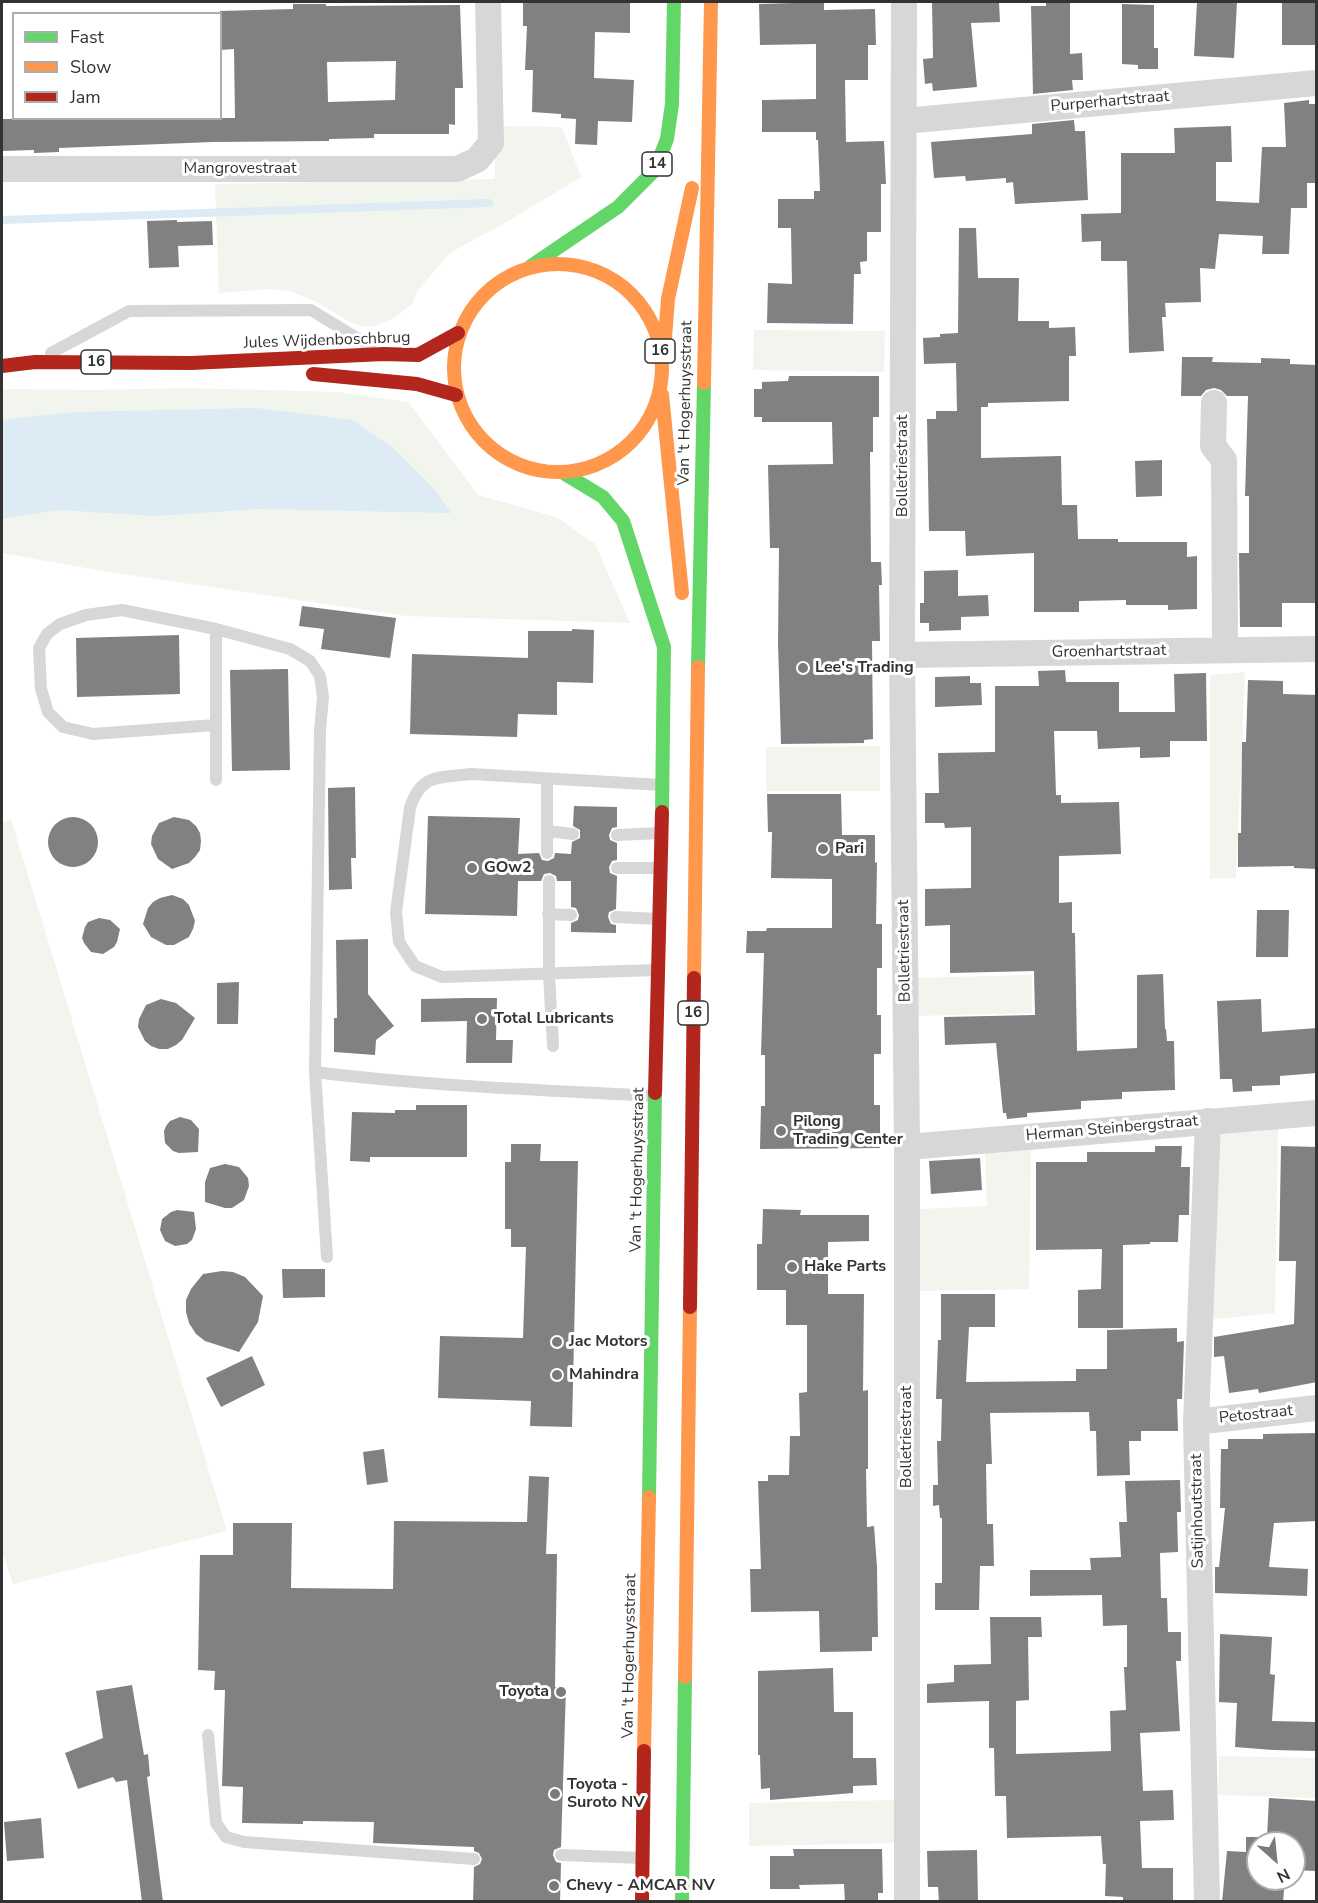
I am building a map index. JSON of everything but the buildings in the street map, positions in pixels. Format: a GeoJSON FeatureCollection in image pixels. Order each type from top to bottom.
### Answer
{"type":"FeatureCollection","features":[{"type":"Feature","properties":{"kind":"main road","name":"14"},"geometry":{"type":"LineString","coordinates":[[530,267],[618,207],[655,170],[667,139],[672,104],[674,2]]}},
{"type":"Feature","properties":{"kind":"main road","name":"Van 't Hogerhuysstraat"},"geometry":{"type":"LineString","coordinates":[[682,1902],[698,682],[711,2]]}},
{"type":"Feature","properties":{"kind":"main road","name":"Van 't Hogerhuysstraat"},"geometry":{"type":"LineString","coordinates":[[662,366],[668,299],[708,125]]}},
{"type":"Feature","properties":{"kind":"main road","name":"16"},"geometry":{"type":"LineString","coordinates":[[562,263],[593,269],[621,284],[643,307],[657,335],[662,366],[662,395],[644,426],[626,447],[604,461],[565,474],[516,464],[489,448],[468,424],[456,395],[452,364],[458,333],[470,310],[486,291],[507,276],[530,267],[562,263]]}},
{"type":"Feature","properties":{"kind":"main road","name":"Jules Wijdenboschbrug"},"geometry":{"type":"LineString","coordinates":[[2,366],[34,362],[191,363],[384,354],[418,355],[458,333]]}},
{"type":"Feature","properties":{"kind":"main road","name":"Jules Wijdenboschbrug"},"geometry":{"type":"LineString","coordinates":[[191,363],[417,384],[456,395]]}},
{"type":"Feature","properties":{"kind":"main road","name":"Van 't Hogerhuysstraat"},"geometry":{"type":"LineString","coordinates":[[662,395],[685,608],[698,682]]}},
{"type":"Feature","properties":{"kind":"main road","name":"Van 't Hogerhuysstraat"},"geometry":{"type":"LineString","coordinates":[[565,474],[603,497],[623,521],[664,647],[642,1902]]}},
{"type":"Feature","properties":{"kind":"street","name":"Mangrovestraat"},"geometry":{"type":"LineString","coordinates":[[2,169],[457,170],[477,160],[490,143],[488,2]]}},
{"type":"Feature","properties":{"kind":"street","name":"Bolletriestraat"},"geometry":{"type":"LineString","coordinates":[[904,2],[903,655],[908,1147],[907,1902]]}},
{"type":"Feature","properties":{"kind":"street","name":"Purperhartstraat"},"geometry":{"type":"LineString","coordinates":[[904,121],[1317,83]]}},
{"type":"Feature","properties":{"kind":"street"},"geometry":{"type":"LineString","coordinates":[[1214,403],[1213,446],[1224,460],[1225,650]]}},
{"type":"Feature","properties":{"kind":"street","name":"Groenhartstraat"},"geometry":{"type":"LineString","coordinates":[[903,655],[1317,649]]}},
{"type":"Feature","properties":{"kind":"street","name":"Herman Steinbergstraat"},"geometry":{"type":"LineString","coordinates":[[908,1147],[1317,1113]]}},
{"type":"Feature","properties":{"kind":"street","name":"Satijnhoutstraat"},"geometry":{"type":"LineString","coordinates":[[1207,1902],[1196,1422],[1208,1121]]}},
{"type":"Feature","properties":{"kind":"street","name":"Petostraat"},"geometry":{"type":"LineString","coordinates":[[1196,1422],[1317,1408]]}},
{"type":"Feature","properties":{"kind":"lane"},"geometry":{"type":"LineString","coordinates":[[34,362],[129,311],[311,310],[384,354]]}},
{"type":"Feature","properties":{"kind":"lane"},"geometry":{"type":"LineString","coordinates":[[215,725],[93,734],[63,727],[48,712],[41,689],[39,648],[47,634],[60,624],[86,615],[122,610],[216,628],[290,649],[310,661],[320,676],[323,697],[320,730],[315,1072],[327,1257]]}},
{"type":"Feature","properties":{"kind":"lane"},"geometry":{"type":"LineString","coordinates":[[216,628],[216,780]]}},
{"type":"Feature","properties":{"kind":"lane"},"geometry":{"type":"LineString","coordinates":[[659,970],[442,977],[414,966],[399,942],[396,912],[410,808],[414,795],[423,783],[441,777],[471,774],[663,786]]}},
{"type":"Feature","properties":{"kind":"lane"},"geometry":{"type":"LineString","coordinates":[[547,779],[547,853]]}},
{"type":"Feature","properties":{"kind":"lane"},"geometry":{"type":"LineString","coordinates":[[547,831],[573,834]]}},
{"type":"Feature","properties":{"kind":"lane"},"geometry":{"type":"LineString","coordinates":[[617,834],[662,833]]}},
{"type":"Feature","properties":{"kind":"lane"},"geometry":{"type":"LineString","coordinates":[[616,868],[661,868]]}},
{"type":"Feature","properties":{"kind":"lane"},"geometry":{"type":"LineString","coordinates":[[549,881],[549,975],[553,1046]]}},
{"type":"Feature","properties":{"kind":"lane"},"geometry":{"type":"LineString","coordinates":[[548,914],[572,915]]}},
{"type":"Feature","properties":{"kind":"lane"},"geometry":{"type":"LineString","coordinates":[[616,917],[660,919]]}},
{"type":"Feature","properties":{"kind":"lane"},"geometry":{"type":"LineString","coordinates":[[315,1072],[372,1080],[436,1085],[655,1096]]}},
{"type":"Feature","properties":{"kind":"lane"},"geometry":{"type":"LineString","coordinates":[[208,1735],[216,1823],[226,1837],[244,1842],[474,1859]]}},
{"type":"Feature","properties":{"kind":"lane"},"geometry":{"type":"LineString","coordinates":[[561,1855],[643,1858]]}},
{"type":"Feature","properties":{"kind":"shaded area"},"geometry":{"type":"Polygon","coordinates":[[[495,126],[562,127],[581,177],[450,253],[418,290],[412,304],[396,317],[375,326],[363,327],[315,301],[290,291],[268,289],[219,293],[215,184],[495,179],[495,126]]]}},
{"type":"Feature","properties":{"kind":"shaded area"},"geometry":{"type":"Polygon","coordinates":[[[754,330],[885,331],[884,372],[753,370],[754,330]]]}},
{"type":"Feature","properties":{"kind":"shaded area"},"geometry":{"type":"Polygon","coordinates":[[[185,388],[338,392],[408,402],[478,495],[556,517],[595,544],[630,623],[407,616],[103,571],[2,553],[2,389],[185,388]]]}},
{"type":"Feature","properties":{"kind":"shaded area"},"geometry":{"type":"Polygon","coordinates":[[[256,408],[353,420],[393,448],[435,490],[451,513],[259,509],[156,516],[58,510],[2,519],[2,420],[76,412],[256,408]]]}},
{"type":"Feature","properties":{"kind":"shaded area"},"geometry":{"type":"Polygon","coordinates":[[[1245,672],[1236,878],[1210,879],[1210,675],[1245,672]]]}},
{"type":"Feature","properties":{"kind":"shaded area"},"geometry":{"type":"Polygon","coordinates":[[[880,746],[880,791],[766,791],[766,747],[880,746]]]}},
{"type":"Feature","properties":{"kind":"shaded area"},"geometry":{"type":"Polygon","coordinates":[[[11,819],[227,1531],[13,1584],[2,1551],[2,823],[11,819]]]}},
{"type":"Feature","properties":{"kind":"shaded area"},"geometry":{"type":"Polygon","coordinates":[[[1032,975],[1032,1013],[913,1016],[913,978],[1032,975]]]}},
{"type":"Feature","properties":{"kind":"shaded area"},"geometry":{"type":"Polygon","coordinates":[[[1278,1125],[1275,1313],[1206,1320],[1214,1140],[1222,1133],[1278,1125]]]}},
{"type":"Feature","properties":{"kind":"shaded area"},"geometry":{"type":"Polygon","coordinates":[[[1031,1150],[1029,1289],[919,1291],[920,1209],[987,1206],[985,1151],[1031,1150]]]}},
{"type":"Feature","properties":{"kind":"shaded area"},"geometry":{"type":"Polygon","coordinates":[[[1219,1756],[1316,1758],[1316,1798],[1218,1795],[1219,1756]]]}},
{"type":"Feature","properties":{"kind":"shaded area"},"geometry":{"type":"Polygon","coordinates":[[[896,1800],[897,1843],[749,1846],[749,1803],[896,1800]]]}},
{"type":"Feature","properties":{"kind":"waterway"},"geometry":{"type":"LineString","coordinates":[[2,220],[489,203]]}},
{"type":"Feature","properties":{"kind":"traffic: fast"},"geometry":{"type":"LineString","coordinates":[[531,266],[618,207],[655,170],[667,139],[672,104],[674,2]]}},
{"type":"Feature","properties":{"kind":"traffic: fast"},"geometry":{"type":"LineString","coordinates":[[698,667],[704,383]]}},
{"type":"Feature","properties":{"kind":"traffic: fast"},"geometry":{"type":"LineString","coordinates":[[565,474],[603,497],[623,521],[664,647],[662,812]]}},
{"type":"Feature","properties":{"kind":"traffic: fast"},"geometry":{"type":"LineString","coordinates":[[649,1497],[655,1093]]}},
{"type":"Feature","properties":{"kind":"traffic: fast"},"geometry":{"type":"LineString","coordinates":[[682,1902],[685,1677]]}},
{"type":"Feature","properties":{"kind":"traffic: slow"},"geometry":{"type":"LineString","coordinates":[[704,383],[711,2]]}},
{"type":"Feature","properties":{"kind":"traffic: slow"},"geometry":{"type":"LineString","coordinates":[[664,350],[668,299],[692,188]]}},
{"type":"Feature","properties":{"kind":"traffic: slow"},"geometry":{"type":"LineString","coordinates":[[548,264],[568,264],[588,268],[607,276],[632,294],[645,310],[654,328],[662,358],[662,368],[658,398],[654,408],[645,426],[632,442],[616,455],[588,468],[568,472],[548,472],[528,468],[509,460],[492,449],[477,434],[458,398],[454,378],[454,358],[458,338],[466,319],[477,302],[492,287],[528,268],[548,264]]}},
{"type":"Feature","properties":{"kind":"traffic: slow"},"geometry":{"type":"LineString","coordinates":[[662,395],[682,593]]}},
{"type":"Feature","properties":{"kind":"traffic: slow"},"geometry":{"type":"LineString","coordinates":[[694,978],[698,667]]}},
{"type":"Feature","properties":{"kind":"traffic: slow"},"geometry":{"type":"LineString","coordinates":[[685,1677],[690,1307]]}},
{"type":"Feature","properties":{"kind":"traffic: slow"},"geometry":{"type":"LineString","coordinates":[[644,1751],[649,1497]]}},
{"type":"Feature","properties":{"kind":"traffic: jam"},"geometry":{"type":"LineString","coordinates":[[2,366],[35,362],[191,363],[384,354],[418,355],[458,333]]}},
{"type":"Feature","properties":{"kind":"traffic: jam"},"geometry":{"type":"LineString","coordinates":[[313,374],[417,384],[456,395]]}},
{"type":"Feature","properties":{"kind":"traffic: jam"},"geometry":{"type":"LineString","coordinates":[[655,1093],[662,812]]}},
{"type":"Feature","properties":{"kind":"traffic: jam"},"geometry":{"type":"LineString","coordinates":[[690,1307],[694,978]]}},
{"type":"Feature","properties":{"kind":"traffic: jam"},"geometry":{"type":"LineString","coordinates":[[642,1902],[644,1751]]}},
{"type":"Feature","properties":{"kind":"place","name":"Lee's Trading"},"geometry":{"type":"Point","coordinates":[803,668]}},
{"type":"Feature","properties":{"kind":"place","name":"Pari"},"geometry":{"type":"Point","coordinates":[823,849]}},
{"type":"Feature","properties":{"kind":"place","name":"GOw2"},"geometry":{"type":"Point","coordinates":[472,868]}},
{"type":"Feature","properties":{"kind":"place","name":"Total Lubricants"},"geometry":{"type":"Point","coordinates":[482,1019]}},
{"type":"Feature","properties":{"kind":"place","name":"Pilong Trading Center"},"geometry":{"type":"Point","coordinates":[781,1131]}},
{"type":"Feature","properties":{"kind":"place","name":"Hake Parts"},"geometry":{"type":"Point","coordinates":[792,1267]}},
{"type":"Feature","properties":{"kind":"place","name":"Jac Motors"},"geometry":{"type":"Point","coordinates":[557,1342]}},
{"type":"Feature","properties":{"kind":"place","name":"Mahindra"},"geometry":{"type":"Point","coordinates":[557,1375]}},
{"type":"Feature","properties":{"kind":"place","name":"Toyota"},"geometry":{"type":"Point","coordinates":[561,1692]}},
{"type":"Feature","properties":{"kind":"place","name":"Toyota - Suroto NV"},"geometry":{"type":"Point","coordinates":[555,1794]}},
{"type":"Feature","properties":{"kind":"place","name":"Chevy - AMCAR NV"},"geometry":{"type":"Point","coordinates":[554,1886]}}]}
